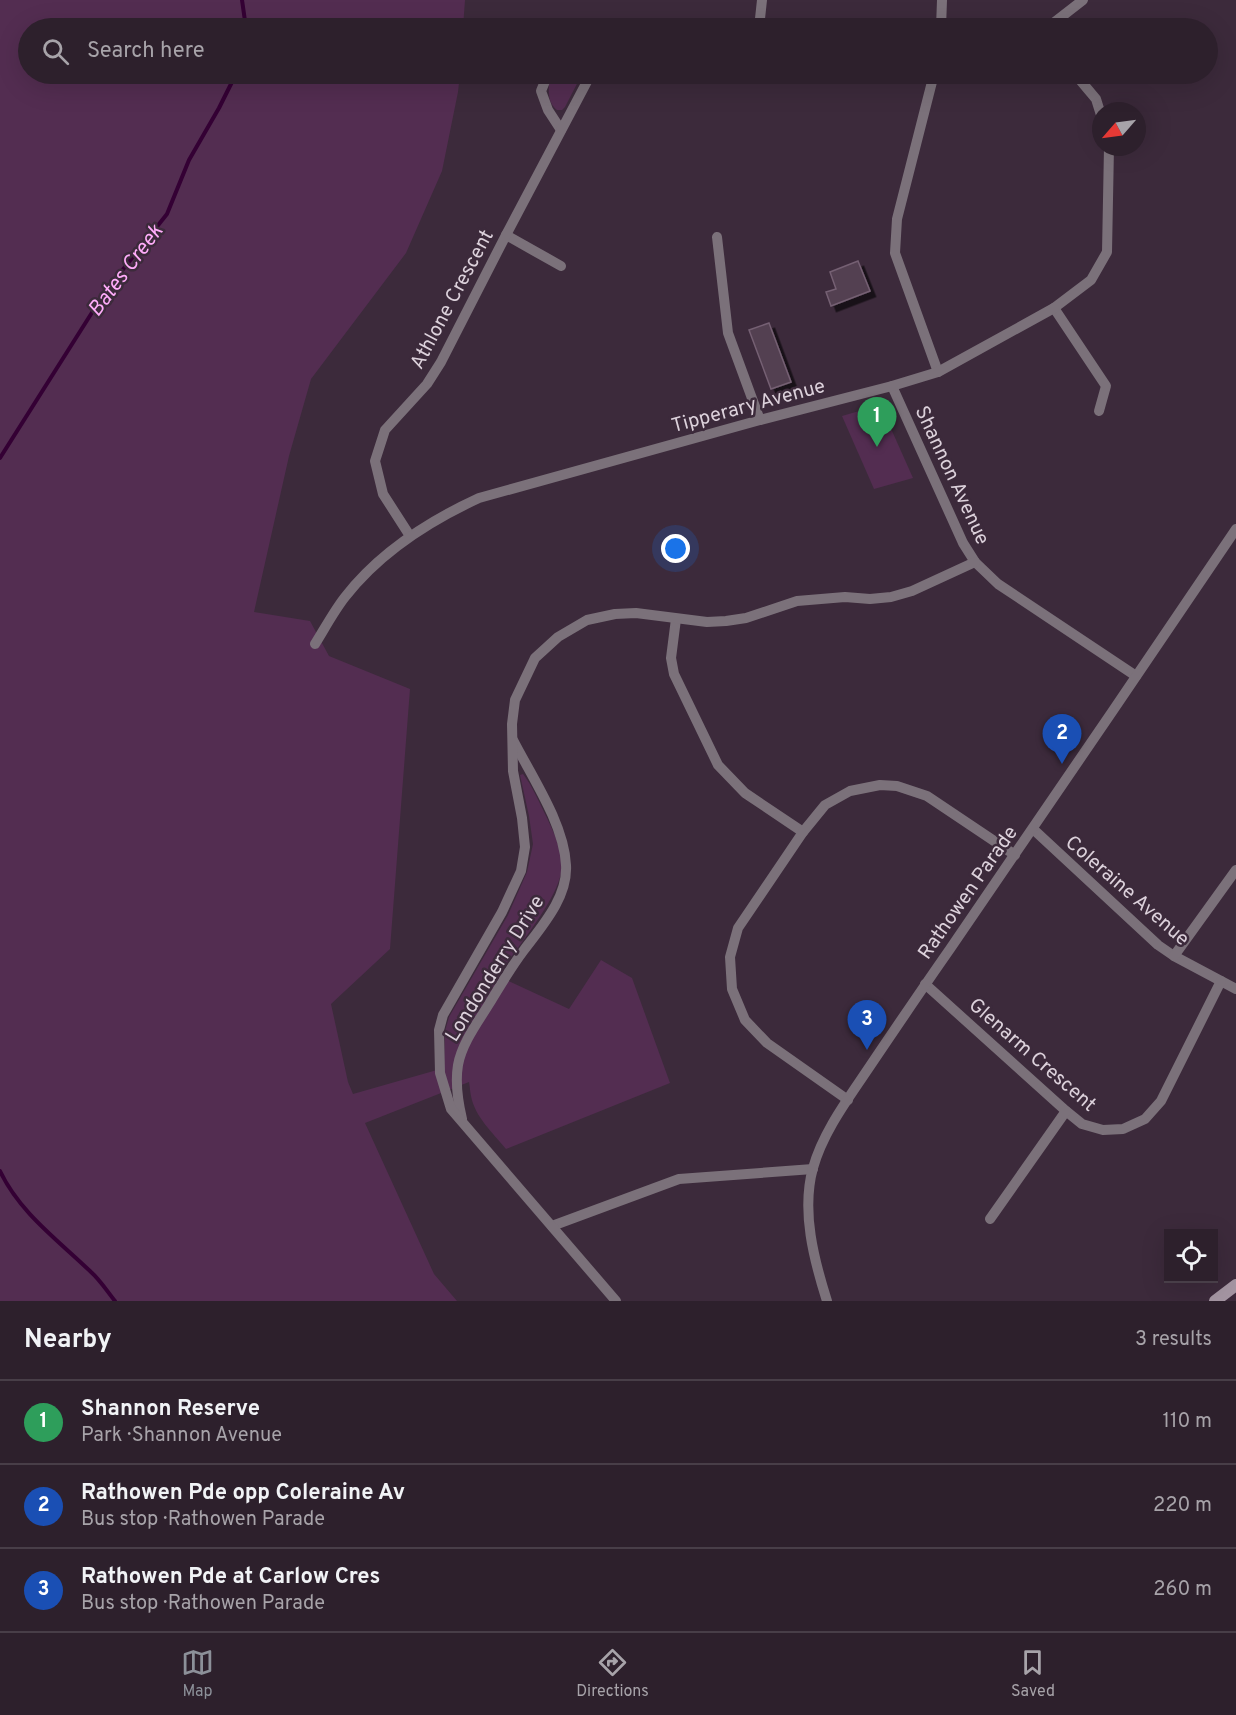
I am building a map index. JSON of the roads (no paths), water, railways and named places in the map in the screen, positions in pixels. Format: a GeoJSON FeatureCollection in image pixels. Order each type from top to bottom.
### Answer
{"type":"FeatureCollection","features":[{"type":"Feature","properties":{"kind":"street"},"geometry":{"type":"LineString","coordinates":[[760,18],[762,0]]}},
{"type":"Feature","properties":{"kind":"street"},"geometry":{"type":"LineString","coordinates":[[941,18],[942,0]]}},
{"type":"Feature","properties":{"kind":"street"},"geometry":{"type":"LineString","coordinates":[[1060,18],[1083,0]]}},
{"type":"Feature","properties":{"kind":"street"},"geometry":{"type":"LineString","coordinates":[[544,84],[541,91],[548,110],[561,130]]}},
{"type":"Feature","properties":{"kind":"street","name":"Athlone Crescent"},"geometry":{"type":"LineString","coordinates":[[410,536],[383,494],[375,461],[385,430],[427,384],[441,362],[586,84]]}},
{"type":"Feature","properties":{"kind":"street"},"geometry":{"type":"LineString","coordinates":[[931,84],[897,219],[895,253],[938,372]]}},
{"type":"Feature","properties":{"kind":"street"},"geometry":{"type":"LineString","coordinates":[[1083,84],[1097,102]]}},
{"type":"Feature","properties":{"kind":"street","name":"Tipperary Avenue"},"geometry":{"type":"LineString","coordinates":[[315,644],[345,597],[371,569],[410,536],[445,514],[479,498],[938,372],[1054,308],[1091,280],[1107,252],[1109,156]]}},
{"type":"Feature","properties":{"kind":"street"},"geometry":{"type":"LineString","coordinates":[[506,235],[561,266]]}},
{"type":"Feature","properties":{"kind":"street"},"geometry":{"type":"LineString","coordinates":[[717,237],[728,333],[760,420]]}},
{"type":"Feature","properties":{"kind":"street"},"geometry":{"type":"LineString","coordinates":[[1054,308],[1106,386],[1099,411]]}},
{"type":"Feature","properties":{"kind":"street","name":"Shannon Avenue"},"geometry":{"type":"LineString","coordinates":[[892,386],[963,543],[975,562],[998,584],[1136,676]]}},
{"type":"Feature","properties":{"kind":"street","name":"Rathowen Parade"},"geometry":{"type":"LineString","coordinates":[[827,1301],[814,1260],[809,1224],[809,1195],[813,1169],[831,1128],[925,984],[1236,529]]}},
{"type":"Feature","properties":{"kind":"street","name":"Londonderry Drive"},"geometry":{"type":"LineString","coordinates":[[616,1301],[451,1109],[440,1073],[439,1030],[443,1015],[502,912],[521,871],[525,847],[513,771],[512,724],[515,700],[535,658],[558,637],[587,620],[615,614],[636,614],[707,622],[726,621],[746,618],[797,601],[845,597],[870,599],[891,597],[912,591],[975,562]]}},
{"type":"Feature","properties":{"kind":"street"},"geometry":{"type":"LineString","coordinates":[[676,619],[671,658],[674,674],[718,765],[745,794],[803,832]]}},
{"type":"Feature","properties":{"kind":"street","name":"Londonderry Drive"},"geometry":{"type":"LineString","coordinates":[[462,1123],[457,1096],[458,1064],[468,1038],[517,958],[547,920],[562,890],[567,868],[563,840],[512,738]]}},
{"type":"Feature","properties":{"kind":"street"},"geometry":{"type":"LineString","coordinates":[[848,1100],[767,1043],[745,1020],[732,990],[730,957],[738,928],[803,832],[825,805],[850,791],[880,785],[897,786],[927,796],[1015,855]]}},
{"type":"Feature","properties":{"kind":"street","name":"Coleraine Avenue"},"geometry":{"type":"LineString","coordinates":[[1033,829],[1158,945],[1236,989]]}},
{"type":"Feature","properties":{"kind":"street"},"geometry":{"type":"LineString","coordinates":[[1174,956],[1236,870]]}},
{"type":"Feature","properties":{"kind":"street","name":"Glenarm Crescent"},"geometry":{"type":"LineString","coordinates":[[925,984],[1066,1112],[1082,1124],[1103,1130],[1123,1129],[1145,1119],[1161,1101],[1221,981]]}},
{"type":"Feature","properties":{"kind":"street"},"geometry":{"type":"LineString","coordinates":[[990,1219],[1066,1112]]}},
{"type":"Feature","properties":{"kind":"street"},"geometry":{"type":"LineString","coordinates":[[552,1226],[679,1179],[813,1169]]}},
{"type":"Feature","properties":{"kind":"street"},"geometry":{"type":"LineString","coordinates":[[1215,1301],[1236,1285]]}},
{"type":"Feature","properties":{"kind":"waterway","name":"Bates Creek"},"geometry":{"type":"LineString","coordinates":[[242,0],[245,18]]}},
{"type":"Feature","properties":{"kind":"waterway","name":"Bates Creek"},"geometry":{"type":"LineString","coordinates":[[0,458],[105,292],[167,214],[189,160],[231,84]]}},
{"type":"Feature","properties":{"kind":"waterway","name":"Bates Creek"},"geometry":{"type":"LineString","coordinates":[[0,1171],[8,1186],[29,1213],[94,1275],[115,1301]]}},
{"type":"Feature","properties":{"kind":"place","name":"Shannon Reserve"},"geometry":{"type":"Point","coordinates":[877,447]}},
{"type":"Feature","properties":{"kind":"place","name":"Rathowen Pde opp Coleraine Av"},"geometry":{"type":"Point","coordinates":[1062,764]}},
{"type":"Feature","properties":{"kind":"place","name":"Rathowen Pde at Carlow Cres"},"geometry":{"type":"Point","coordinates":[867,1050]}}]}
